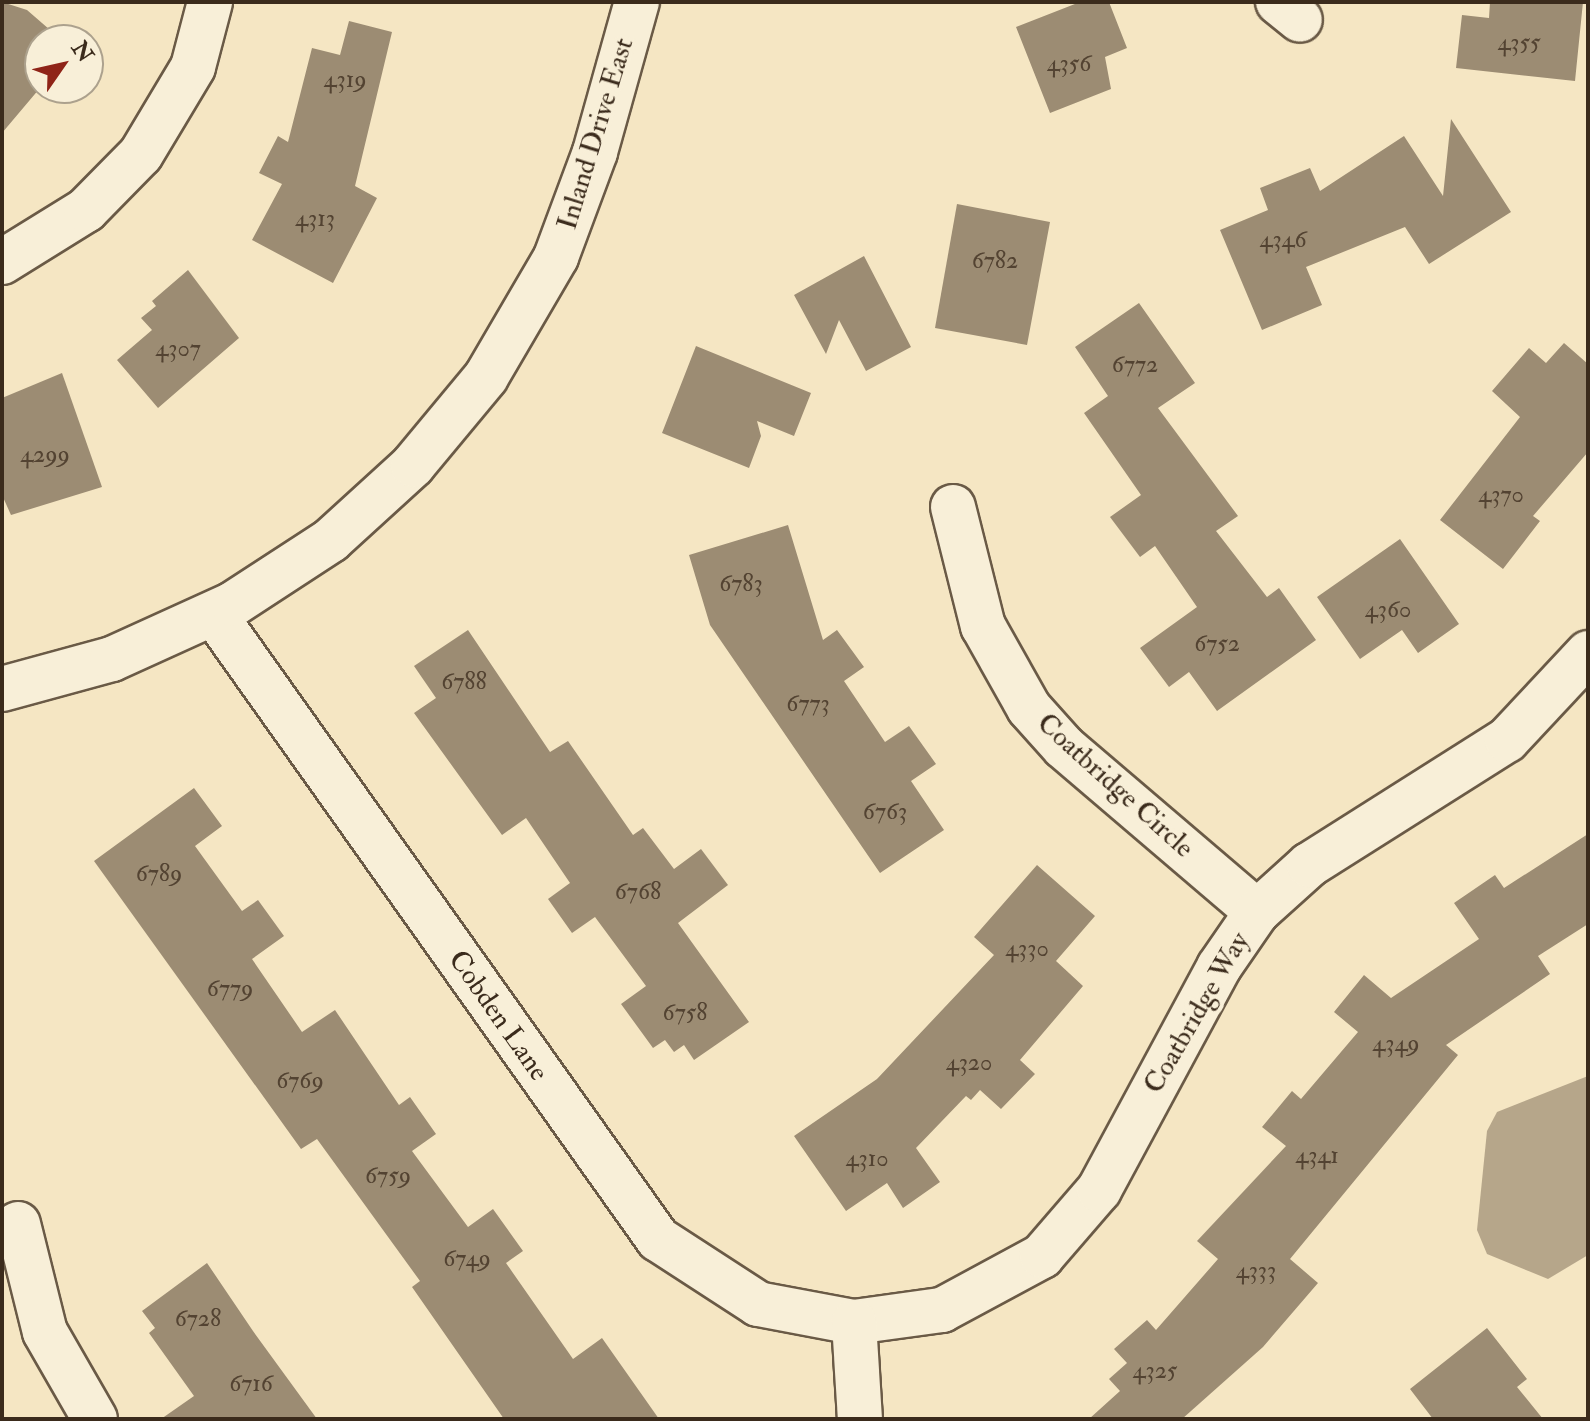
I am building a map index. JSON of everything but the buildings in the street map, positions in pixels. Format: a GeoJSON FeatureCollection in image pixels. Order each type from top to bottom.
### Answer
{"type":"FeatureCollection","features":[{"type":"Feature","properties":{"kind":"street"},"geometry":{"type":"LineString","coordinates":[[2,262],[86,210],[141,154],[193,67],[210,2]]}},
{"type":"Feature","properties":{"kind":"street","name":"Inland Drive East"},"geometry":{"type":"LineString","coordinates":[[2,689],[112,659],[214,614],[292,568],[364,511],[486,377],[573,217],[637,2]]}},
{"type":"Feature","properties":{"kind":"street","name":"Coatbridge Circle"},"geometry":{"type":"LineString","coordinates":[[953,507],[983,626],[1029,708],[1064,747],[1257,912]]}},
{"type":"Feature","properties":{"kind":"street","name":"Cobden Lane"},"geometry":{"type":"LineString","coordinates":[[214,614],[658,1239],[758,1304],[854,1322]]}},
{"type":"Feature","properties":{"kind":"street","name":"Coatbridge Way"},"geometry":{"type":"LineString","coordinates":[[854,1322],[963,1302],[1022,1271],[1058,1240],[1099,1190],[1219,967],[1257,912],[1309,865],[1507,740],[1588,653]]}},
{"type":"Feature","properties":{"kind":"street"},"geometry":{"type":"LineString","coordinates":[[18,1224],[45,1332],[95,1419]]}},
{"type":"Feature","properties":{"kind":"street"},"geometry":{"type":"LineString","coordinates":[[854,1322],[860,1419]]}},
{"type":"Feature","properties":{"kind":"shaded area"},"geometry":{"type":"Polygon","coordinates":[[[1588,1076],[1588,1255],[1548,1279],[1487,1254],[1477,1230],[1487,1131],[1497,1112],[1588,1076]]]}}]}
